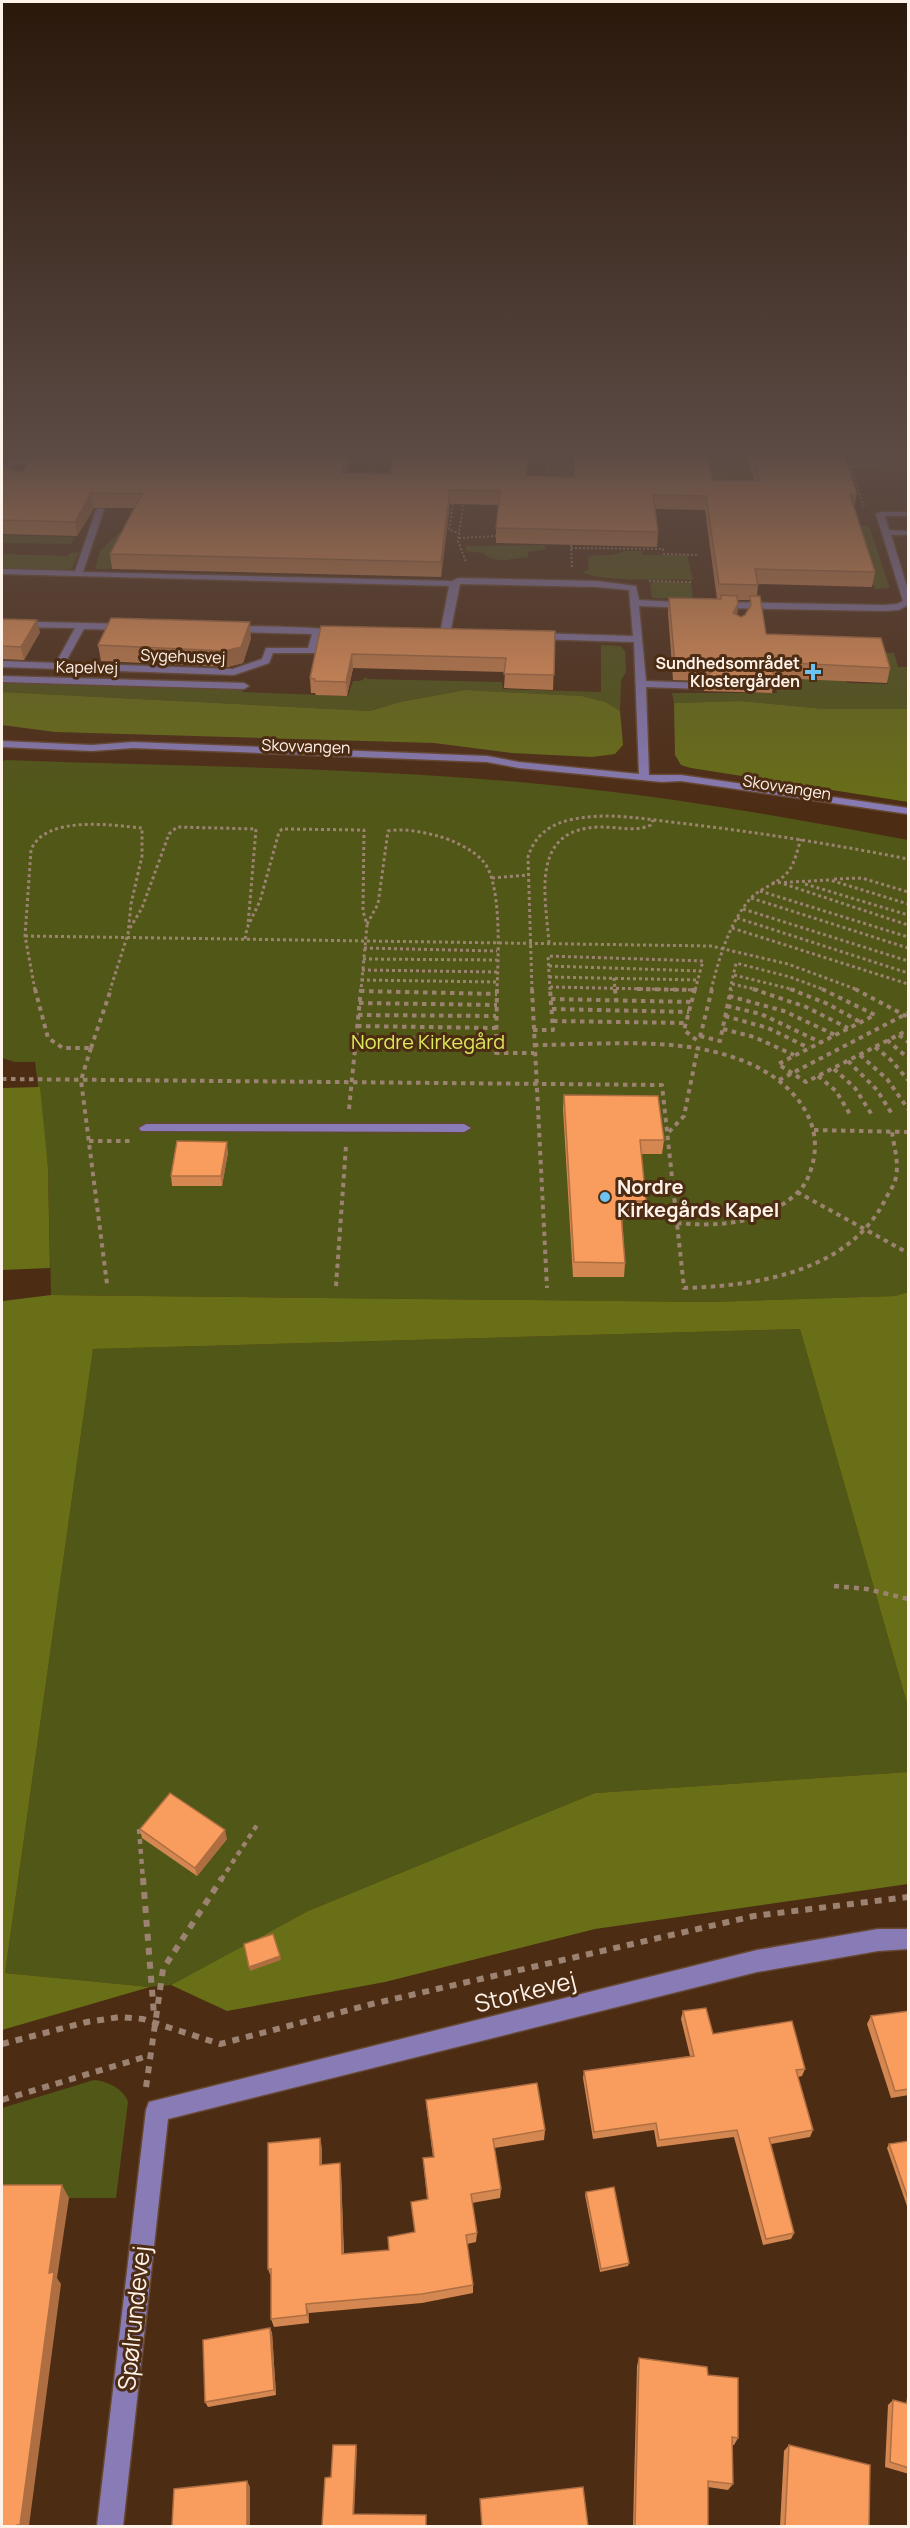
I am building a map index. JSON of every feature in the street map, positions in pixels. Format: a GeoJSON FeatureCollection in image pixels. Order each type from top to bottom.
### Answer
{"type":"FeatureCollection","features":[{"type":"Feature","properties":{"kind":"street"},"geometry":{"type":"LineString","coordinates":[[152,576],[454,584],[458,581],[597,584],[633,588],[642,684],[645,777]]}},
{"type":"Feature","properties":{"kind":"street"},"geometry":{"type":"LineString","coordinates":[[635,603],[884,608],[905,604],[908,600],[900,576]]}},
{"type":"Feature","properties":{"kind":"street"},"geometry":{"type":"LineString","coordinates":[[445,634],[454,584]]}},
{"type":"Feature","properties":{"kind":"street"},"geometry":{"type":"LineString","coordinates":[[741,606],[743,619]]}},
{"type":"Feature","properties":{"kind":"street","name":"Sygehusvej"},"geometry":{"type":"LineString","coordinates":[[2,624],[131,627]]}},
{"type":"Feature","properties":{"kind":"street"},"geometry":{"type":"LineString","coordinates":[[59,666],[81,626]]}},
{"type":"Feature","properties":{"kind":"street","name":"Sygehusvej"},"geometry":{"type":"LineString","coordinates":[[217,629],[354,632]]}},
{"type":"Feature","properties":{"kind":"street","name":"Sygehusvej"},"geometry":{"type":"LineString","coordinates":[[2,664],[234,672],[266,661],[269,650],[312,651],[317,631]]}},
{"type":"Feature","properties":{"kind":"street"},"geometry":{"type":"LineString","coordinates":[[528,636],[636,639]]}},
{"type":"Feature","properties":{"kind":"street","name":"Kapelvej"},"geometry":{"type":"LineString","coordinates":[[2,679],[244,686]]}},
{"type":"Feature","properties":{"kind":"street"},"geometry":{"type":"LineString","coordinates":[[642,684],[704,686]]}},
{"type":"Feature","properties":{"kind":"street","name":"Skovvangen"},"geometry":{"type":"LineString","coordinates":[[2,744],[92,748],[128,755],[488,769],[519,765],[662,779],[681,778],[909,811]]}},
{"type":"Feature","properties":{"kind":"street","name":"Skovvangen"},"geometry":{"type":"LineString","coordinates":[[662,779],[678,786],[909,820]]}},
{"type":"Feature","properties":{"kind":"street"},"geometry":{"type":"LineString","coordinates":[[146,1128],[464,1128]]}},
{"type":"Feature","properties":{"kind":"street","name":"Storkevej"},"geometry":{"type":"LineString","coordinates":[[157,2110],[757,1961],[878,1940],[909,1939]]}},
{"type":"Feature","properties":{"kind":"street","name":"Spølrundevej"},"geometry":{"type":"LineString","coordinates":[[110,2526],[157,2110]]}},
{"type":"Feature","properties":{"kind":"path"},"geometry":{"type":"LineString","coordinates":[[466,576],[466,581]]}},
{"type":"Feature","properties":{"kind":"path"},"geometry":{"type":"LineString","coordinates":[[633,588],[646,581],[693,582]]}},
{"type":"Feature","properties":{"kind":"path"},"geometry":{"type":"LineString","coordinates":[[547,1288],[535,1083],[528,875],[529,852],[539,834],[557,824],[574,819],[606,816],[801,839],[909,859]]}},
{"type":"Feature","properties":{"kind":"path"},"geometry":{"type":"LineString","coordinates":[[549,943],[545,872],[548,855],[555,842],[577,829],[643,829],[653,820]]}},
{"type":"Feature","properties":{"kind":"path"},"geometry":{"type":"LineString","coordinates":[[92,1048],[63,1048],[48,1038],[37,1001],[25,936],[30,850],[35,839],[46,832],[66,827],[142,828],[143,845],[130,905],[129,931]]}},
{"type":"Feature","properties":{"kind":"path"},"geometry":{"type":"LineString","coordinates":[[107,1284],[81,1080],[129,931],[142,908],[172,829],[177,827],[256,829],[245,939]]}},
{"type":"Feature","properties":{"kind":"path"},"geometry":{"type":"LineString","coordinates":[[247,928],[260,901],[279,832],[282,829],[363,830],[363,911],[367,925]]}},
{"type":"Feature","properties":{"kind":"path"},"geometry":{"type":"LineString","coordinates":[[365,940],[367,925],[378,904],[388,831],[422,832],[450,839],[482,859],[495,887],[498,942],[496,1053],[534,1053]]}},
{"type":"Feature","properties":{"kind":"path"},"geometry":{"type":"LineString","coordinates":[[669,1132],[684,1116],[697,1049],[722,948],[737,918],[751,898],[786,874],[794,862],[801,839]]}},
{"type":"Feature","properties":{"kind":"path"},"geometry":{"type":"LineString","coordinates":[[492,878],[528,875]]}},
{"type":"Feature","properties":{"kind":"path"},"geometry":{"type":"LineString","coordinates":[[771,883],[862,878],[909,892]]}},
{"type":"Feature","properties":{"kind":"path"},"geometry":{"type":"LineString","coordinates":[[830,880],[909,904]]}},
{"type":"Feature","properties":{"kind":"path"},"geometry":{"type":"LineString","coordinates":[[801,883],[909,915]]}},
{"type":"Feature","properties":{"kind":"path"},"geometry":{"type":"LineString","coordinates":[[784,884],[909,925]]}},
{"type":"Feature","properties":{"kind":"path"},"geometry":{"type":"LineString","coordinates":[[759,891],[909,937]]}},
{"type":"Feature","properties":{"kind":"path"},"geometry":{"type":"LineString","coordinates":[[751,898],[909,948]]}},
{"type":"Feature","properties":{"kind":"path"},"geometry":{"type":"LineString","coordinates":[[743,909],[909,960]]}},
{"type":"Feature","properties":{"kind":"path"},"geometry":{"type":"LineString","coordinates":[[737,918],[909,973]]}},
{"type":"Feature","properties":{"kind":"path"},"geometry":{"type":"LineString","coordinates":[[732,928],[909,984]]}},
{"type":"Feature","properties":{"kind":"path"},"geometry":{"type":"LineString","coordinates":[[25,936],[498,942],[722,948],[788,964],[835,980],[909,1017]]}},
{"type":"Feature","properties":{"kind":"path"},"geometry":{"type":"LineString","coordinates":[[364,948],[497,951]]}},
{"type":"Feature","properties":{"kind":"path"},"geometry":{"type":"LineString","coordinates":[[533,1030],[553,1030],[548,956],[664,957],[703,961],[684,1030],[699,1042]]}},
{"type":"Feature","properties":{"kind":"path"},"geometry":{"type":"LineString","coordinates":[[363,959],[497,960]]}},
{"type":"Feature","properties":{"kind":"path"},"geometry":{"type":"LineString","coordinates":[[700,1036],[720,1041],[736,963],[793,978],[875,1015],[778,1064],[790,1074],[806,1082],[909,1030]]}},
{"type":"Feature","properties":{"kind":"path"},"geometry":{"type":"LineString","coordinates":[[549,966],[701,971]]}},
{"type":"Feature","properties":{"kind":"path"},"geometry":{"type":"LineString","coordinates":[[362,969],[497,972]]}},
{"type":"Feature","properties":{"kind":"path"},"geometry":{"type":"LineString","coordinates":[[734,975],[779,984],[806,993],[861,1022]]}},
{"type":"Feature","properties":{"kind":"path"},"geometry":{"type":"LineString","coordinates":[[549,977],[698,980]]}},
{"type":"Feature","properties":{"kind":"path"},"geometry":{"type":"LineString","coordinates":[[614,978],[616,1000]]}},
{"type":"Feature","properties":{"kind":"path"},"geometry":{"type":"LineString","coordinates":[[361,980],[497,982]]}},
{"type":"Feature","properties":{"kind":"path"},"geometry":{"type":"LineString","coordinates":[[732,984],[792,1000],[825,1014],[849,1028]]}},
{"type":"Feature","properties":{"kind":"path"},"geometry":{"type":"LineString","coordinates":[[550,987],[695,990]]}},
{"type":"Feature","properties":{"kind":"path"},"geometry":{"type":"LineString","coordinates":[[360,991],[497,994]]}},
{"type":"Feature","properties":{"kind":"path"},"geometry":{"type":"LineString","coordinates":[[729,996],[804,1018],[835,1035]]}},
{"type":"Feature","properties":{"kind":"path"},"geometry":{"type":"LineString","coordinates":[[551,999],[692,1002]]}},
{"type":"Feature","properties":{"kind":"path"},"geometry":{"type":"LineString","coordinates":[[359,1003],[497,1005]]}},
{"type":"Feature","properties":{"kind":"path"},"geometry":{"type":"LineString","coordinates":[[727,1006],[762,1014],[821,1042]]}},
{"type":"Feature","properties":{"kind":"path"},"geometry":{"type":"LineString","coordinates":[[552,1009],[689,1012]]}},
{"type":"Feature","properties":{"kind":"path"},"geometry":{"type":"LineString","coordinates":[[779,1080],[906,1014]]}},
{"type":"Feature","properties":{"kind":"path"},"geometry":{"type":"LineString","coordinates":[[358,1015],[496,1016]]}},
{"type":"Feature","properties":{"kind":"path"},"geometry":{"type":"LineString","coordinates":[[725,1016],[768,1028],[809,1048]]}},
{"type":"Feature","properties":{"kind":"path"},"geometry":{"type":"LineString","coordinates":[[553,1021],[686,1023]]}},
{"type":"Feature","properties":{"kind":"path"},"geometry":{"type":"LineString","coordinates":[[357,1026],[496,1028]]}},
{"type":"Feature","properties":{"kind":"path"},"geometry":{"type":"LineString","coordinates":[[722,1029],[754,1037],[795,1055]]}},
{"type":"Feature","properties":{"kind":"path"},"geometry":{"type":"LineString","coordinates":[[899,1035],[909,1042]]}},
{"type":"Feature","properties":{"kind":"path"},"geometry":{"type":"LineString","coordinates":[[356,1038],[496,1039]]}},
{"type":"Feature","properties":{"kind":"path"},"geometry":{"type":"LineString","coordinates":[[887,1040],[909,1058]]}},
{"type":"Feature","properties":{"kind":"path"},"geometry":{"type":"LineString","coordinates":[[534,1045],[697,1049],[718,1053],[747,1062],[779,1080],[803,1103],[817,1142],[814,1163],[803,1187],[784,1203],[738,1223],[713,1226],[677,1223]]}},
{"type":"Feature","properties":{"kind":"path"},"geometry":{"type":"LineString","coordinates":[[875,1047],[891,1060],[909,1080]]}},
{"type":"Feature","properties":{"kind":"path"},"geometry":{"type":"LineString","coordinates":[[860,1054],[889,1079],[909,1109]]}},
{"type":"Feature","properties":{"kind":"path"},"geometry":{"type":"LineString","coordinates":[[848,1061],[877,1090],[892,1114]]}},
{"type":"Feature","properties":{"kind":"path"},"geometry":{"type":"LineString","coordinates":[[833,1068],[855,1088],[872,1115]]}},
{"type":"Feature","properties":{"kind":"path"},"geometry":{"type":"LineString","coordinates":[[818,1076],[836,1091],[851,1116]]}},
{"type":"Feature","properties":{"kind":"path"},"geometry":{"type":"LineString","coordinates":[[2,1079],[662,1085],[669,1132],[684,1288],[734,1287],[765,1281],[826,1257],[864,1230],[870,1225],[896,1180],[892,1132]]}},
{"type":"Feature","properties":{"kind":"path"},"geometry":{"type":"LineString","coordinates":[[89,1141],[148,1141],[146,1128]]}},
{"type":"Feature","properties":{"kind":"path"},"geometry":{"type":"LineString","coordinates":[[814,1130],[909,1132]]}},
{"type":"Feature","properties":{"kind":"path"},"geometry":{"type":"LineString","coordinates":[[797,1192],[909,1253]]}},
{"type":"Feature","properties":{"kind":"path"},"geometry":{"type":"LineString","coordinates":[[834,1586],[867,1589],[909,1599]]}},
{"type":"Feature","properties":{"kind":"path"},"geometry":{"type":"LineString","coordinates":[[157,2110],[145,2096],[163,1969],[259,1822]]}},
{"type":"Feature","properties":{"kind":"path"},"geometry":{"type":"LineString","coordinates":[[139,1829],[155,2022]]}},
{"type":"Feature","properties":{"kind":"path"},"geometry":{"type":"LineString","coordinates":[[2,2044],[110,2018],[130,2016],[155,2022],[204,2041],[220,2044],[372,2004],[754,1916],[909,1897]]}},
{"type":"Feature","properties":{"kind":"path"},"geometry":{"type":"LineString","coordinates":[[2,2100],[151,2055]]}},
{"type":"Feature","properties":{"kind":"green space"},"geometry":{"type":"Polygon","coordinates":[[[597,576],[692,576],[693,580],[618,579],[597,576]]]}},
{"type":"Feature","properties":{"kind":"green space"},"geometry":{"type":"Polygon","coordinates":[[[871,576],[886,576],[890,588],[875,589],[871,576]]]}},
{"type":"Feature","properties":{"kind":"green space"},"geometry":{"type":"Polygon","coordinates":[[[653,582],[691,582],[693,599],[652,598],[650,584],[653,582]]]}},
{"type":"Feature","properties":{"kind":"green space"},"geometry":{"type":"Polygon","coordinates":[[[601,645],[620,646],[625,651],[626,672],[621,680],[620,711],[604,702],[582,696],[465,690],[400,702],[370,711],[2,692],[2,683],[242,690],[242,692],[348,696],[353,681],[360,681],[367,677],[367,679],[502,682],[503,689],[601,692],[601,645]]]}},
{"type":"Feature","properties":{"kind":"green space"},"geometry":{"type":"Polygon","coordinates":[[[770,650],[783,650],[790,679],[846,680],[847,683],[888,684],[879,653],[894,653],[898,667],[908,667],[908,709],[824,709],[741,701],[674,703],[672,693],[777,693],[770,650]]]}},
{"type":"Feature","properties":{"kind":"green space"},"geometry":{"type":"Polygon","coordinates":[[[465,690],[582,696],[605,702],[620,711],[623,745],[615,754],[592,757],[511,753],[434,743],[55,732],[2,725],[2,692],[370,711],[400,702],[465,690]]]}},
{"type":"Feature","properties":{"kind":"green space"},"geometry":{"type":"Polygon","coordinates":[[[741,701],[825,709],[908,709],[908,802],[681,765],[675,755],[674,703],[741,701]]]}},
{"type":"Feature","properties":{"kind":"green space","name":"Nordre Kirkegård"},"geometry":{"type":"Polygon","coordinates":[[[5,760],[370,772],[515,782],[709,805],[908,840],[908,1292],[895,1296],[708,1302],[51,1295],[48,1168],[35,1062],[15,1062],[2,1058],[2,762],[5,760]]]}},
{"type":"Feature","properties":{"kind":"green space"},"geometry":{"type":"Polygon","coordinates":[[[40,1087],[48,1168],[50,1268],[2,1270],[2,1088],[40,1087]]]}},
{"type":"Feature","properties":{"kind":"green space"},"geometry":{"type":"Polygon","coordinates":[[[908,1292],[908,1707],[800,1329],[93,1349],[5,1973],[150,1987],[2,2030],[3,1301],[51,1295],[708,1302],[895,1296],[908,1292]]]}},
{"type":"Feature","properties":{"kind":"green space"},"geometry":{"type":"Polygon","coordinates":[[[800,1329],[908,1707],[908,1772],[595,1793],[308,1911],[171,1985],[150,1987],[5,1973],[93,1349],[800,1329]]]}},
{"type":"Feature","properties":{"kind":"green space"},"geometry":{"type":"Polygon","coordinates":[[[908,1772],[908,1884],[595,1929],[385,1982],[227,2011],[171,1985],[308,1911],[595,1793],[908,1772]]]}},
{"type":"Feature","properties":{"kind":"green space"},"geometry":{"type":"Polygon","coordinates":[[[94,2080],[114,2087],[123,2093],[128,2102],[116,2198],[2,2198],[2,2108],[94,2080]]]}},
{"type":"Feature","properties":{"kind":"building"},"geometry":{"type":"Polygon","coordinates":[[[718,576],[756,576],[758,585],[719,584],[718,576]]]}},
{"type":"Feature","properties":{"kind":"building"},"geometry":{"type":"Polygon","coordinates":[[[721,595],[737,596],[738,604],[733,613],[741,617],[751,605],[750,596],[760,596],[766,634],[881,638],[890,668],[771,662],[774,677],[706,676],[713,671],[707,666],[675,664],[669,598],[721,599],[721,595]]]}},
{"type":"Feature","properties":{"kind":"building"},"geometry":{"type":"Polygon","coordinates":[[[111,618],[250,622],[241,647],[225,651],[98,645],[111,618]]]}},
{"type":"Feature","properties":{"kind":"building"},"geometry":{"type":"Polygon","coordinates":[[[2,619],[37,620],[21,647],[2,646],[2,619]]]}},
{"type":"Feature","properties":{"kind":"building"},"geometry":{"type":"Polygon","coordinates":[[[321,626],[555,631],[554,675],[504,674],[506,658],[352,654],[346,682],[315,681],[310,678],[321,626]]]}},
{"type":"Feature","properties":{"kind":"building","name":"Nordre Kirkegårds Kapel"},"geometry":{"type":"Polygon","coordinates":[[[564,1095],[658,1096],[664,1140],[640,1140],[646,1201],[620,1201],[625,1263],[574,1262],[564,1095]]]}},
{"type":"Feature","properties":{"kind":"building"},"geometry":{"type":"Polygon","coordinates":[[[177,1141],[227,1142],[221,1176],[171,1176],[177,1141]]]}},
{"type":"Feature","properties":{"kind":"building"},"geometry":{"type":"Polygon","coordinates":[[[170,1793],[225,1830],[195,1868],[140,1829],[170,1793]]]}},
{"type":"Feature","properties":{"kind":"building"},"geometry":{"type":"Polygon","coordinates":[[[273,1934],[280,1956],[249,1967],[244,1944],[273,1934]]]}},
{"type":"Feature","properties":{"kind":"building"},"geometry":{"type":"Polygon","coordinates":[[[706,2008],[713,2034],[792,2021],[805,2069],[796,2070],[813,2130],[769,2138],[794,2233],[766,2239],[737,2130],[659,2140],[656,2123],[594,2132],[584,2071],[694,2056],[683,2011],[706,2008]]]}},
{"type":"Feature","properties":{"kind":"building"},"geometry":{"type":"Polygon","coordinates":[[[909,2011],[909,2089],[895,2091],[871,2016],[909,2011]]]}},
{"type":"Feature","properties":{"kind":"building"},"geometry":{"type":"Polygon","coordinates":[[[537,2083],[545,2130],[493,2139],[501,2189],[471,2194],[477,2233],[466,2235],[473,2285],[422,2294],[306,2304],[307,2315],[271,2319],[271,2269],[268,2269],[268,2143],[320,2138],[320,2165],[340,2163],[342,2254],[389,2250],[388,2237],[415,2232],[411,2202],[428,2199],[423,2158],[434,2157],[426,2100],[537,2083]]]}},
{"type":"Feature","properties":{"kind":"building"},"geometry":{"type":"Polygon","coordinates":[[[909,2141],[909,2201],[889,2144],[909,2141]]]}},
{"type":"Feature","properties":{"kind":"building"},"geometry":{"type":"Polygon","coordinates":[[[2,2185],[62,2185],[49,2273],[54,2272],[20,2525],[17,2526],[2,2526],[2,2185]]]}},
{"type":"Feature","properties":{"kind":"building"},"geometry":{"type":"Polygon","coordinates":[[[614,2187],[629,2263],[601,2269],[586,2192],[614,2187]]]}},
{"type":"Feature","properties":{"kind":"building"},"geometry":{"type":"Polygon","coordinates":[[[270,2328],[274,2390],[205,2402],[203,2340],[270,2328]]]}},
{"type":"Feature","properties":{"kind":"building"},"geometry":{"type":"Polygon","coordinates":[[[639,2358],[707,2367],[708,2375],[738,2378],[738,2438],[732,2437],[733,2484],[708,2481],[708,2526],[635,2526],[639,2358]]]}},
{"type":"Feature","properties":{"kind":"building"},"geometry":{"type":"Polygon","coordinates":[[[893,2400],[909,2404],[909,2468],[890,2462],[893,2400]]]}},
{"type":"Feature","properties":{"kind":"building"},"geometry":{"type":"Polygon","coordinates":[[[333,2445],[356,2445],[353,2514],[426,2515],[426,2526],[322,2526],[325,2478],[331,2477],[333,2445]]]}},
{"type":"Feature","properties":{"kind":"building"},"geometry":{"type":"Polygon","coordinates":[[[789,2445],[870,2465],[869,2526],[785,2526],[789,2445]]]}},
{"type":"Feature","properties":{"kind":"building"},"geometry":{"type":"Polygon","coordinates":[[[247,2481],[247,2526],[172,2526],[174,2489],[247,2481]]]}},
{"type":"Feature","properties":{"kind":"building"},"geometry":{"type":"Polygon","coordinates":[[[583,2487],[588,2526],[482,2526],[480,2499],[583,2487]]]}},
{"type":"Feature","properties":{"kind":"place","name":"Sundhedsområdet Klostergården"},"geometry":{"type":"Point","coordinates":[813,672]}},
{"type":"Feature","properties":{"kind":"place","name":"Nordre Kirkegårds Kapel"},"geometry":{"type":"Point","coordinates":[605,1197]}}]}
